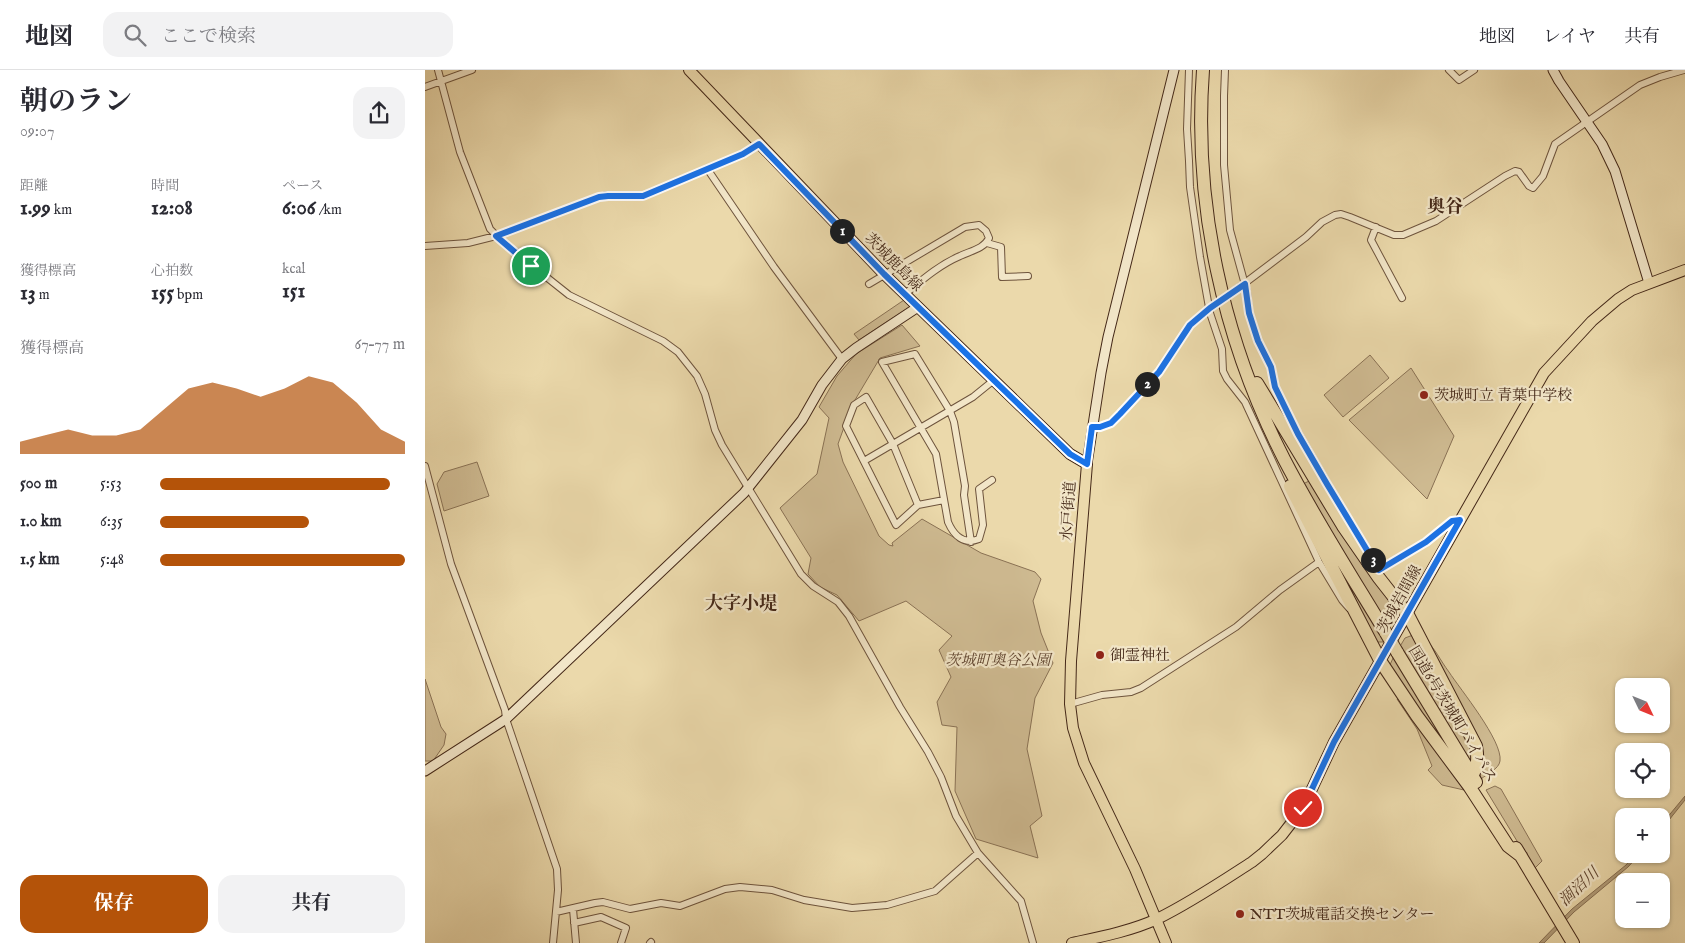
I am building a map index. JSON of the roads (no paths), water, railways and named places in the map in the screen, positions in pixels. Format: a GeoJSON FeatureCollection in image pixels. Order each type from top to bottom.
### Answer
{"type":"FeatureCollection","features":[{"type":"Feature","properties":{"kind":"highway","name":"国道6号茨城町バイパス"},"geometry":{"type":"LineString","coordinates":[[1203,70],[1201,140],[1207,214],[1219,285],[1239,353],[1270,431],[1306,500],[1472,782],[1521,856],[1573,943]]}},
{"type":"Feature","properties":{"kind":"highway"},"geometry":{"type":"LineString","coordinates":[[1239,353],[1343,526],[1408,615],[1476,746],[1476,770],[1472,782]]}},
{"type":"Feature","properties":{"kind":"highway"},"geometry":{"type":"LineString","coordinates":[[1248,377],[1249,395],[1266,435],[1301,510],[1381,662],[1417,716],[1472,782]]}},
{"type":"Feature","properties":{"kind":"main road","name":"茨城鹿島線"},"geometry":{"type":"LineString","coordinates":[[689,70],[884,274],[1070,454],[1087,464]]}},
{"type":"Feature","properties":{"kind":"main road","name":"茨城岩間線"},"geometry":{"type":"LineString","coordinates":[[1072,943],[1129,929],[1156,919],[1183,905],[1235,872],[1262,854],[1282,836],[1303,808],[1334,742],[1544,373],[1593,321],[1631,290],[1685,270]]}},
{"type":"Feature","properties":{"kind":"main road","name":"水戸街道"},"geometry":{"type":"LineString","coordinates":[[1087,464],[1071,661],[1070,704],[1073,728],[1082,757],[1135,870],[1166,943]]}},
{"type":"Feature","properties":{"kind":"street"},"geometry":{"type":"LineString","coordinates":[[438,70],[463,160],[490,229],[496,236],[569,295],[663,341],[678,352],[697,376],[705,394],[721,445],[801,574],[813,586],[838,602],[849,616],[900,707],[928,752],[941,777],[956,816],[978,853],[1021,901],[1033,943]]}},
{"type":"Feature","properties":{"kind":"street"},"geometry":{"type":"LineString","coordinates":[[425,87],[472,70]]}},
{"type":"Feature","properties":{"kind":"street","name":"水戸街道"},"geometry":{"type":"LineString","coordinates":[[1087,464],[1108,337],[1174,70]]}},
{"type":"Feature","properties":{"kind":"street"},"geometry":{"type":"LineString","coordinates":[[1189,70],[1187,129],[1190,187],[1199,257],[1222,349],[1223,371],[1245,402],[1319,562],[1342,600],[1356,613]]}},
{"type":"Feature","properties":{"kind":"street"},"geometry":{"type":"LineString","coordinates":[[1225,70],[1225,165],[1230,230],[1245,284],[1249,313],[1258,341],[1271,367],[1275,387],[1298,434],[1379,574],[1426,542],[1452,521],[1460,520]]}},
{"type":"Feature","properties":{"kind":"street"},"geometry":{"type":"LineString","coordinates":[[1449,70],[1459,80],[1474,70]]}},
{"type":"Feature","properties":{"kind":"street"},"geometry":{"type":"LineString","coordinates":[[1553,70],[1559,82],[1605,150],[1615,171],[1649,283]]}},
{"type":"Feature","properties":{"kind":"street"},"geometry":{"type":"LineString","coordinates":[[1092,427],[1100,427],[1111,423],[1120,414],[1159,372],[1190,325],[1212,306],[1245,284],[1306,238],[1329,218],[1341,214],[1394,235],[1410,233],[1436,221],[1515,171],[1519,172],[1529,186],[1533,188],[1543,176],[1555,144],[1640,85],[1684,70]]}},
{"type":"Feature","properties":{"kind":"street"},"geometry":{"type":"LineString","coordinates":[[425,246],[468,243],[496,236],[599,197],[643,196],[708,170],[743,154],[759,144]]}},
{"type":"Feature","properties":{"kind":"street"},"geometry":{"type":"LineString","coordinates":[[708,170],[842,359]]}},
{"type":"Feature","properties":{"kind":"street"},"geometry":{"type":"LineString","coordinates":[[869,284],[965,227],[973,225],[983,227],[989,235],[987,242],[983,246],[943,265],[905,294]]}},
{"type":"Feature","properties":{"kind":"street"},"geometry":{"type":"LineString","coordinates":[[1376,227],[1371,240],[1402,298]]}},
{"type":"Feature","properties":{"kind":"street"},"geometry":{"type":"LineString","coordinates":[[987,242],[1001,247],[1002,277],[1028,276]]}},
{"type":"Feature","properties":{"kind":"street"},"geometry":{"type":"LineString","coordinates":[[425,771],[506,719],[749,488],[802,420],[828,377],[842,359],[918,307]]}},
{"type":"Feature","properties":{"kind":"street"},"geometry":{"type":"LineString","coordinates":[[971,542],[957,434],[949,412],[915,354],[882,362],[937,459],[948,522],[951,530],[964,541],[971,542],[979,539],[983,525],[979,489],[992,480]]}},
{"type":"Feature","properties":{"kind":"street"},"geometry":{"type":"LineString","coordinates":[[864,461],[949,412],[973,397],[994,380]]}},
{"type":"Feature","properties":{"kind":"street"},"geometry":{"type":"LineString","coordinates":[[918,505],[893,444],[866,397],[854,404],[846,426],[896,525],[918,505],[944,500]]}},
{"type":"Feature","properties":{"kind":"street"},"geometry":{"type":"LineString","coordinates":[[425,466],[451,564],[505,710],[506,719],[557,869],[558,890],[553,943]]}},
{"type":"Feature","properties":{"kind":"street"},"geometry":{"type":"LineString","coordinates":[[1070,704],[1077,704],[1102,695],[1131,692],[1141,688],[1236,627],[1280,590],[1319,562]]}},
{"type":"Feature","properties":{"kind":"street"},"geometry":{"type":"LineString","coordinates":[[556,912],[595,902],[603,902],[630,909],[661,903],[680,906],[719,891],[740,888],[772,890],[804,900],[852,908],[887,905],[935,891],[978,853]]}},
{"type":"Feature","properties":{"kind":"street"},"geometry":{"type":"LineString","coordinates":[[573,909],[576,943]]}},
{"type":"Feature","properties":{"kind":"street"},"geometry":{"type":"LineString","coordinates":[[574,923],[601,917],[626,928],[621,943]]}},
{"type":"Feature","properties":{"kind":"place","name":"茨城町立 青葉中学校"},"geometry":{"type":"Point","coordinates":[1424,395]}},
{"type":"Feature","properties":{"kind":"place","name":"御霊神社"},"geometry":{"type":"Point","coordinates":[1100,655]}},
{"type":"Feature","properties":{"kind":"place","name":"NTT茨城電話交換センター"},"geometry":{"type":"Point","coordinates":[1240,914]}},
{"type":"Feature","properties":{"kind":"district","name":"奥谷"},"geometry":{"type":"Point","coordinates":[1445,206]}},
{"type":"Feature","properties":{"kind":"district","name":"大字小堤"},"geometry":{"type":"Point","coordinates":[741,603]}},
{"type":"Feature","properties":{"kind":"park label","name":"茨城町奥谷公園"},"geometry":{"type":"Point","coordinates":[998,660]}},
{"type":"Feature","properties":{"kind":"water label","name":"涸沼川"},"geometry":{"type":"Point","coordinates":[1578,886]}}]}
